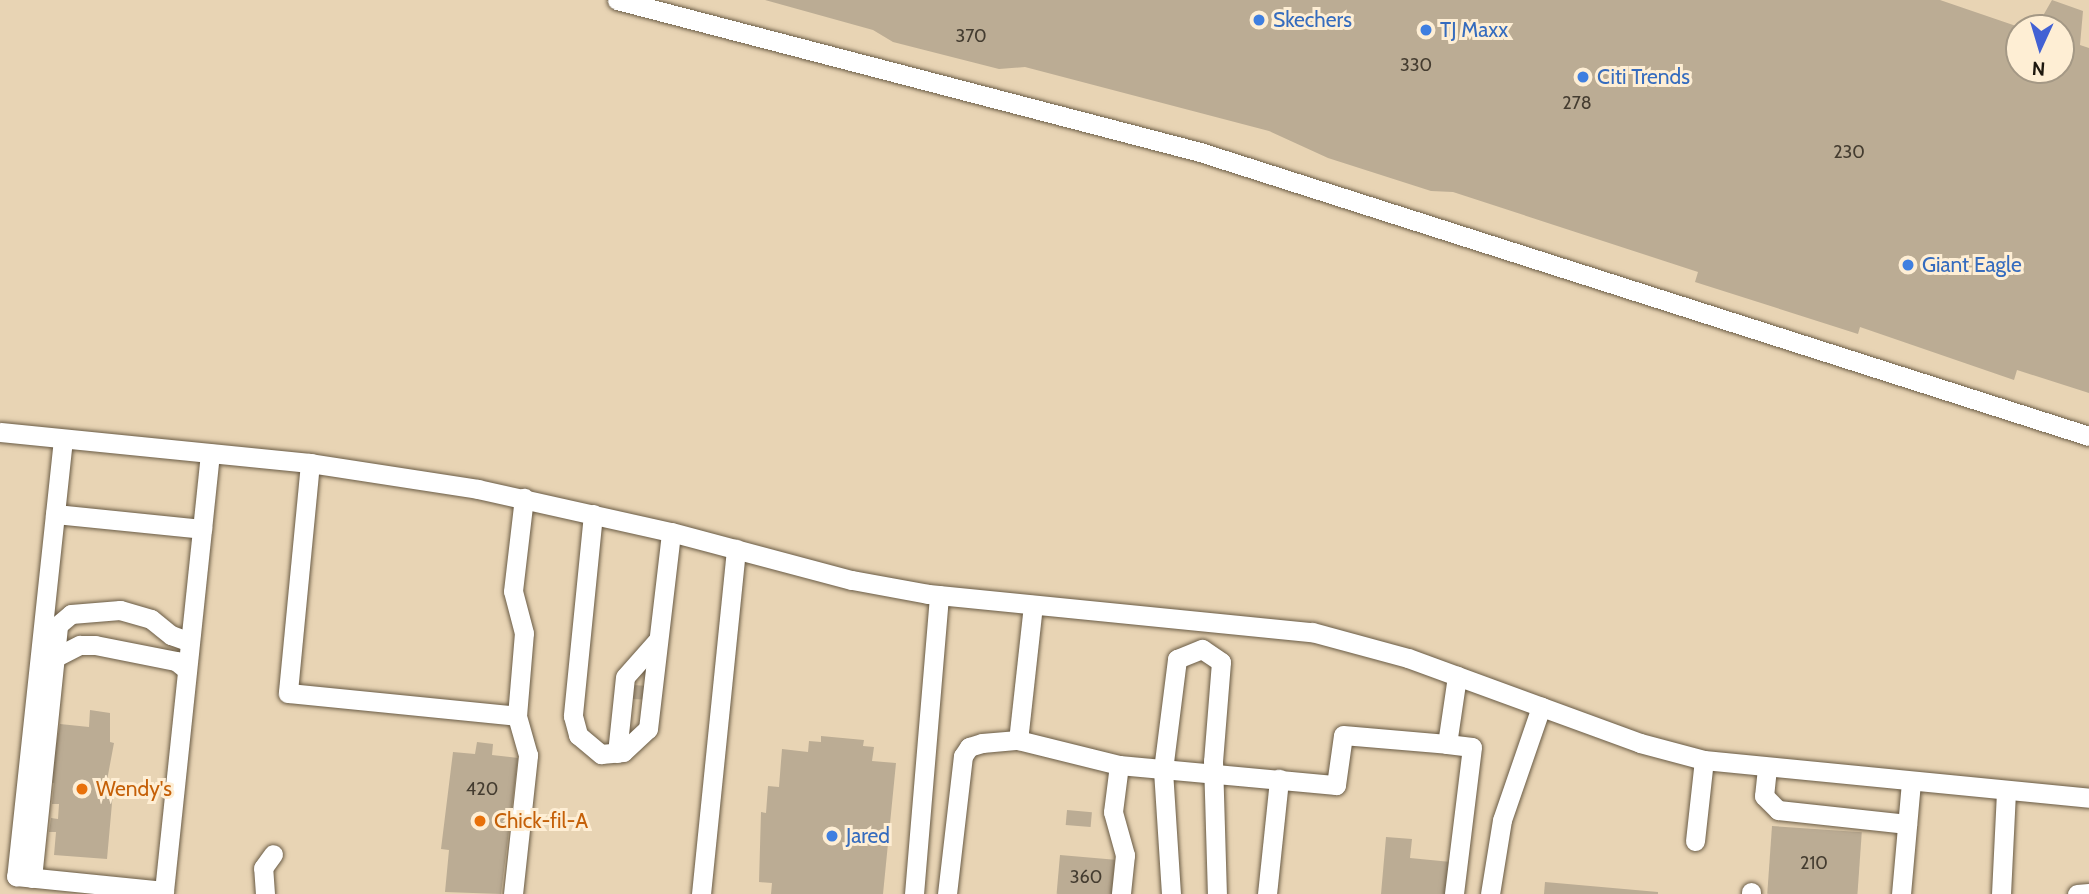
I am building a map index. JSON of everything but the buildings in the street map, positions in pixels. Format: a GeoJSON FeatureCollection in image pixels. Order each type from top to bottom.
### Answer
{"type":"FeatureCollection","features":[{"type":"Feature","properties":{"kind":"lane"},"geometry":{"type":"LineString","coordinates":[[617,0],[1200,152],[2089,436]]}},
{"type":"Feature","properties":{"kind":"lane"},"geometry":{"type":"LineString","coordinates":[[0,432],[310,463],[524,498],[671,532],[852,580],[939,595],[1337,637],[1704,760],[2089,798]]}},
{"type":"Feature","properties":{"kind":"lane"},"geometry":{"type":"LineString","coordinates":[[63,439],[16,876],[164,891],[210,453]]}},
{"type":"Feature","properties":{"kind":"lane"},"geometry":{"type":"LineString","coordinates":[[310,463],[288,693],[517,716]]}},
{"type":"Feature","properties":{"kind":"lane"},"geometry":{"type":"LineString","coordinates":[[513,894],[528,755],[517,716],[524,634],[513,591],[524,498]]}},
{"type":"Feature","properties":{"kind":"lane"},"geometry":{"type":"LineString","coordinates":[[593,513],[573,716],[579,736],[592,749],[617,753],[634,746],[648,729],[671,532]]}},
{"type":"Feature","properties":{"kind":"lane"},"geometry":{"type":"LineString","coordinates":[[55,514],[202,529]]}},
{"type":"Feature","properties":{"kind":"lane"},"geometry":{"type":"LineString","coordinates":[[701,894],[736,549]]}},
{"type":"Feature","properties":{"kind":"lane"},"geometry":{"type":"LineString","coordinates":[[914,894],[939,595]]}},
{"type":"Feature","properties":{"kind":"lane"},"geometry":{"type":"LineString","coordinates":[[1018,740],[1033,605]]}},
{"type":"Feature","properties":{"kind":"lane"},"geometry":{"type":"LineString","coordinates":[[32,878],[58,625],[71,614],[89,610],[136,614],[190,642]]}},
{"type":"Feature","properties":{"kind":"lane"},"geometry":{"type":"LineString","coordinates":[[1202,649],[1205,622]]}},
{"type":"Feature","properties":{"kind":"lane"},"geometry":{"type":"LineString","coordinates":[[617,753],[625,677],[657,641]]}},
{"type":"Feature","properties":{"kind":"lane"},"geometry":{"type":"LineString","coordinates":[[54,658],[80,645],[95,645],[176,661],[187,670]]}},
{"type":"Feature","properties":{"kind":"lane"},"geometry":{"type":"LineString","coordinates":[[1171,894],[1163,770],[1177,659],[1202,649]]}},
{"type":"Feature","properties":{"kind":"lane"},"geometry":{"type":"LineString","coordinates":[[1202,649],[1221,662],[1213,773],[1217,894]]}},
{"type":"Feature","properties":{"kind":"lane"},"geometry":{"type":"LineString","coordinates":[[1447,744],[1457,676]]}},
{"type":"Feature","properties":{"kind":"lane"},"geometry":{"type":"LineString","coordinates":[[1490,894],[1502,820],[1541,707]]}},
{"type":"Feature","properties":{"kind":"lane"},"geometry":{"type":"LineString","coordinates":[[947,894],[963,756],[969,747],[982,743],[1018,740],[1119,765],[1336,785],[1343,735],[1472,747],[1454,894]]}},
{"type":"Feature","properties":{"kind":"lane"},"geometry":{"type":"LineString","coordinates":[[1695,841],[1704,760]]}},
{"type":"Feature","properties":{"kind":"lane"},"geometry":{"type":"LineString","coordinates":[[1119,765],[1113,812],[1125,855],[1121,894]]}},
{"type":"Feature","properties":{"kind":"lane"},"geometry":{"type":"LineString","coordinates":[[1767,768],[1764,796],[1778,810],[1908,824]]}},
{"type":"Feature","properties":{"kind":"lane"},"geometry":{"type":"LineString","coordinates":[[1267,894],[1279,779]]}},
{"type":"Feature","properties":{"kind":"lane"},"geometry":{"type":"LineString","coordinates":[[1901,894],[1911,781]]}},
{"type":"Feature","properties":{"kind":"lane"},"geometry":{"type":"LineString","coordinates":[[2001,894],[2006,791]]}},
{"type":"Feature","properties":{"kind":"lane"},"geometry":{"type":"LineString","coordinates":[[265,894],[263,868],[273,855]]}},
{"type":"Feature","properties":{"kind":"lane"},"geometry":{"type":"LineString","coordinates":[[2077,894],[2089,892]]}},
{"type":"Feature","properties":{"kind":"shaded area"},"geometry":{"type":"Polygon","coordinates":[[[0,0],[2089,0],[2089,894],[0,894],[0,0]]]}},
{"type":"Feature","properties":{"kind":"place","name":"Skechers"},"geometry":{"type":"Point","coordinates":[1259,20]}},
{"type":"Feature","properties":{"kind":"place","name":"TJ Maxx"},"geometry":{"type":"Point","coordinates":[1426,30]}},
{"type":"Feature","properties":{"kind":"place","name":"Citi Trends"},"geometry":{"type":"Point","coordinates":[1583,77]}},
{"type":"Feature","properties":{"kind":"place","name":"Giant Eagle"},"geometry":{"type":"Point","coordinates":[1908,265]}},
{"type":"Feature","properties":{"kind":"place","name":"Wendy's"},"geometry":{"type":"Point","coordinates":[82,789]}},
{"type":"Feature","properties":{"kind":"place","name":"Chick-fil-A"},"geometry":{"type":"Point","coordinates":[480,821]}},
{"type":"Feature","properties":{"kind":"place","name":"Jared"},"geometry":{"type":"Point","coordinates":[832,836]}}]}
